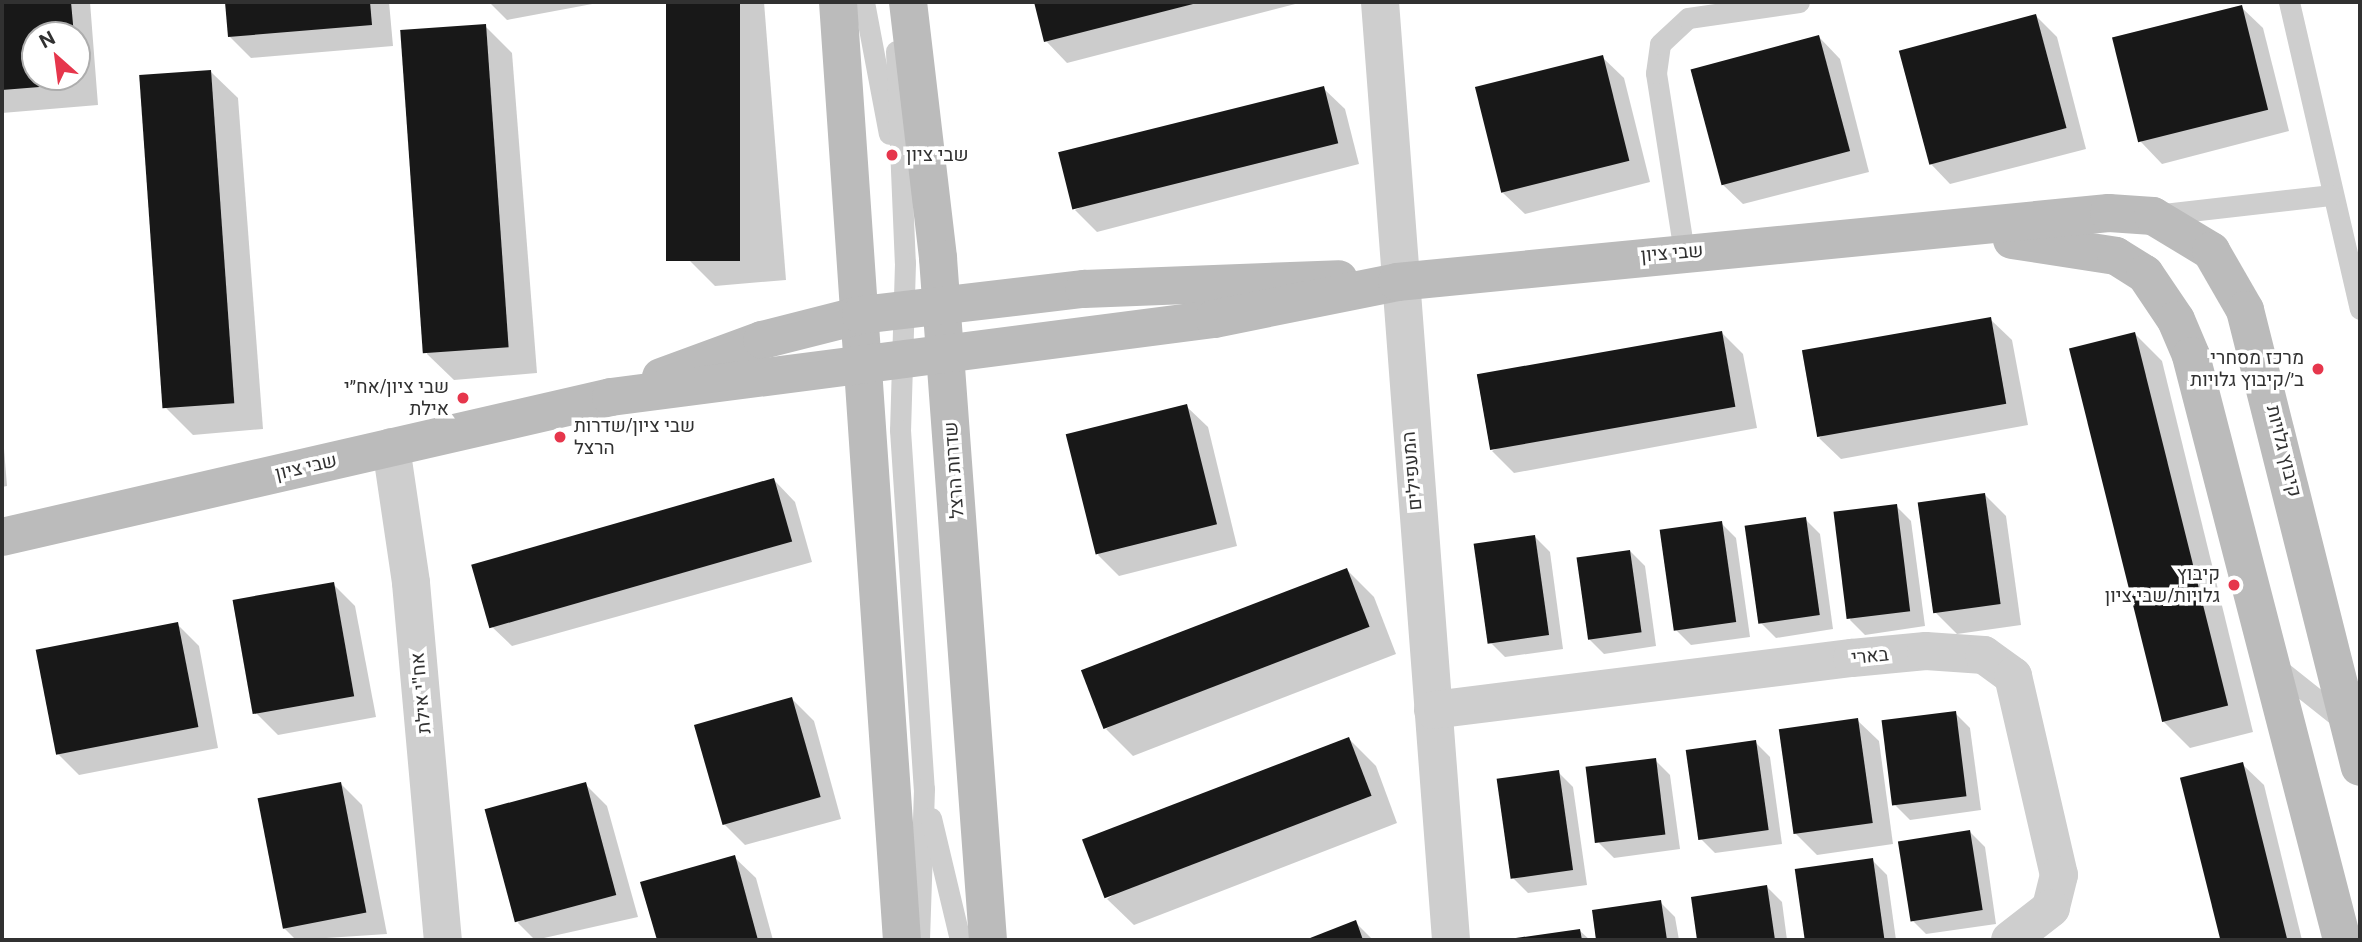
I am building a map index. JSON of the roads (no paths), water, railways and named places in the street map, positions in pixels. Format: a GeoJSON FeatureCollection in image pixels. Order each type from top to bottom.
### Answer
{"type":"FeatureCollection","features":[{"type":"Feature","properties":{"kind":"street"},"geometry":{"type":"LineString","coordinates":[[838,2],[861,316],[882,362],[902,940]]}},
{"type":"Feature","properties":{"kind":"street","name":"שדרות הרצל"},"geometry":{"type":"LineString","coordinates":[[908,2],[925,113],[988,940]]}},
{"type":"Feature","properties":{"kind":"street","name":"המעפילים"},"geometry":{"type":"LineString","coordinates":[[1380,2],[1396,282],[1451,940]]}},
{"type":"Feature","properties":{"kind":"street","name":"שבי ציון"},"geometry":{"type":"LineString","coordinates":[[2,537],[611,397],[1214,319],[1396,282],[1684,252],[1948,232],[2109,213],[2153,216]]}},
{"type":"Feature","properties":{"kind":"street","name":"קיבוץ גלויות"},"geometry":{"type":"LineString","coordinates":[[2153,216],[2211,251],[2245,310],[2356,725],[2360,767]]}},
{"type":"Feature","properties":{"kind":"street","name":"שבי ציון"},"geometry":{"type":"LineString","coordinates":[[1948,232],[2116,256],[2159,291],[2191,356],[2270,661]]}},
{"type":"Feature","properties":{"kind":"street","name":"שבי ציון"},"geometry":{"type":"LineString","coordinates":[[611,397],[738,347],[861,316],[941,305],[1250,279],[1396,282]]}},
{"type":"Feature","properties":{"kind":"street","name":"אח\"י אילת"},"geometry":{"type":"LineString","coordinates":[[391,447],[411,583],[443,940]]}},
{"type":"Feature","properties":{"kind":"street","name":"בארי"},"geometry":{"type":"LineString","coordinates":[[1433,710],[1865,657],[1926,651],[1984,655],[2013,676],[2059,874],[2051,908],[2010,940]]}},
{"type":"Feature","properties":{"kind":"street"},"geometry":{"type":"LineString","coordinates":[[2270,661],[2342,940]]}},
{"type":"Feature","properties":{"kind":"lane"},"geometry":{"type":"LineString","coordinates":[[864,2],[903,208]]}},
{"type":"Feature","properties":{"kind":"lane"},"geometry":{"type":"LineString","coordinates":[[894,2],[903,208],[903,310],[882,362],[924,789],[919,940]]}},
{"type":"Feature","properties":{"kind":"lane"},"geometry":{"type":"LineString","coordinates":[[1684,252],[1656,73],[1660,44],[1688,18],[1799,2]]}},
{"type":"Feature","properties":{"kind":"lane"},"geometry":{"type":"LineString","coordinates":[[2289,2],[2330,195],[2360,309]]}},
{"type":"Feature","properties":{"kind":"lane"},"geometry":{"type":"LineString","coordinates":[[2153,216],[2330,195]]}},
{"type":"Feature","properties":{"kind":"lane"},"geometry":{"type":"LineString","coordinates":[[2270,661],[2356,725]]}},
{"type":"Feature","properties":{"kind":"lane"},"geometry":{"type":"LineString","coordinates":[[924,789],[960,940]]}},
{"type":"Feature","properties":{"kind":"place","name":"שבי ציון"},"geometry":{"type":"Point","coordinates":[892,155]}},
{"type":"Feature","properties":{"kind":"place","name":"מרכז מסחרי ב׳/קיבוץ גלויות"},"geometry":{"type":"Point","coordinates":[2318,369]}},
{"type":"Feature","properties":{"kind":"place","name":"שבי ציון/אח״י אילת"},"geometry":{"type":"Point","coordinates":[463,398]}},
{"type":"Feature","properties":{"kind":"place","name":"שבי ציון/שדרות הרצל"},"geometry":{"type":"Point","coordinates":[560,437]}},
{"type":"Feature","properties":{"kind":"place","name":"קיבוץ גלויות/שבי ציון"},"geometry":{"type":"Point","coordinates":[2234,585]}}]}
